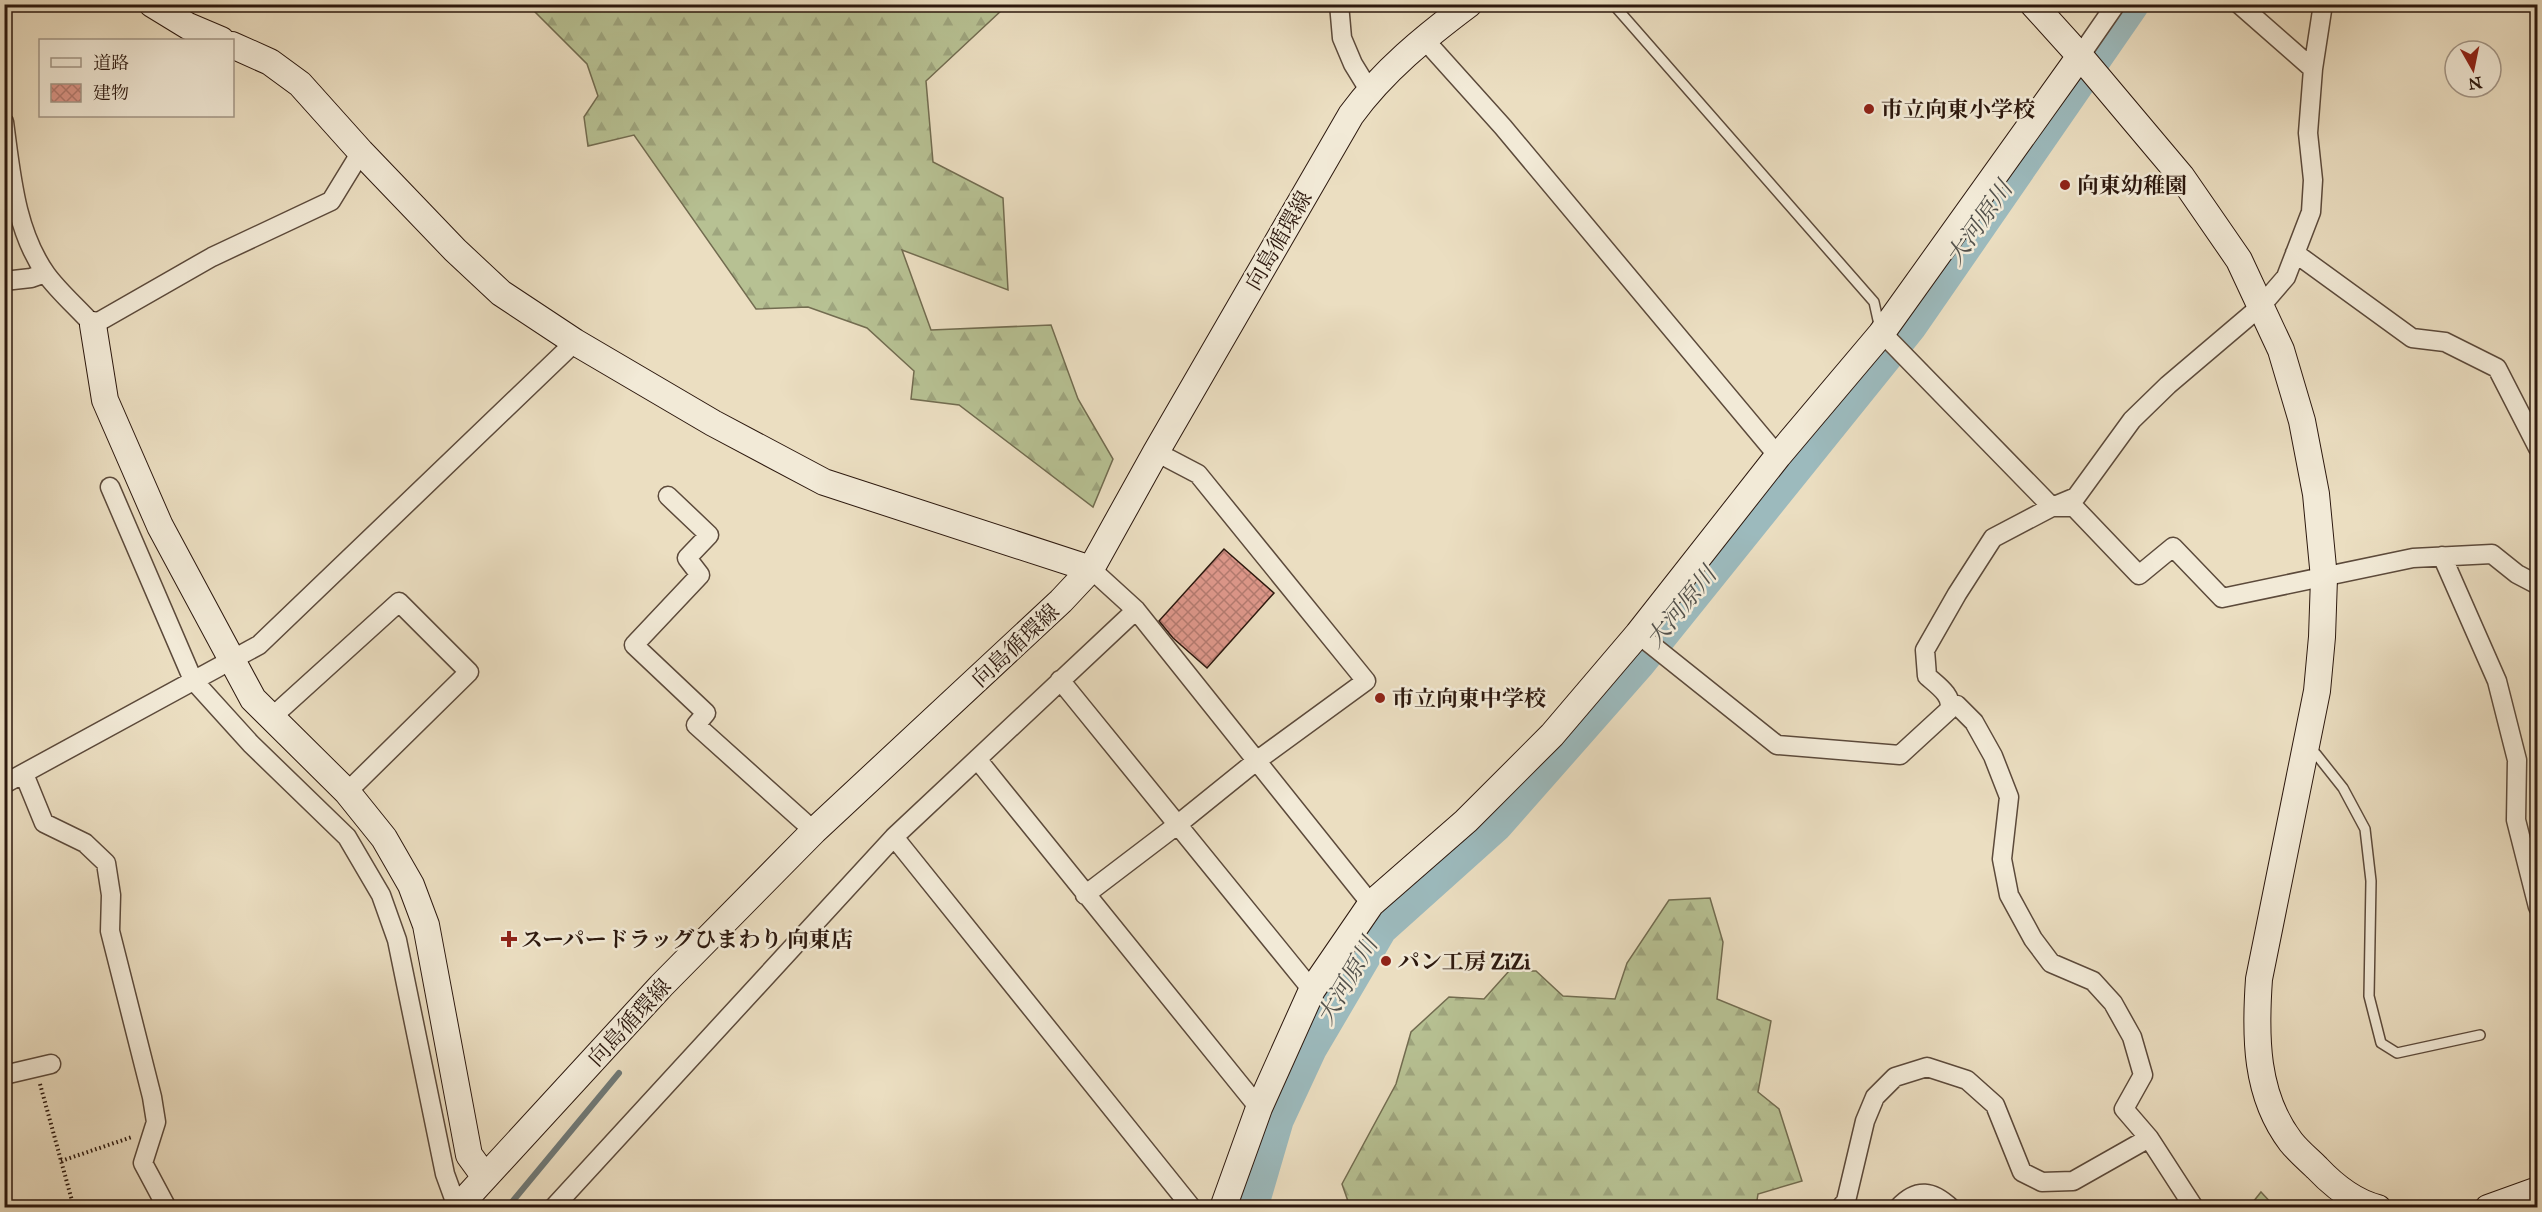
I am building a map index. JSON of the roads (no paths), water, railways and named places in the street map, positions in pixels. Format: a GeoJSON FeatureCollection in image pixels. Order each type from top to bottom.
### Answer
{"type":"FeatureCollection","features":[{"type":"Feature","properties":{"kind":"street"},"geometry":{"type":"LineString","coordinates":[[152,4],[188,26],[219,39]]}},
{"type":"Feature","properties":{"kind":"street"},"geometry":{"type":"LineString","coordinates":[[1339,4],[1342,38],[1369,90]]}},
{"type":"Feature","properties":{"kind":"street","name":"向島循環線"},"geometry":{"type":"LineString","coordinates":[[457,1207],[661,986],[814,831],[1062,602],[1091,569],[1326,156],[1369,90],[1424,38],[1469,4]]}},
{"type":"Feature","properties":{"kind":"street"},"geometry":{"type":"LineString","coordinates":[[2033,4],[2181,176],[2239,260],[2281,350],[2302,421],[2316,494],[2324,578],[2317,691],[2259,979],[2256,1014],[2259,1067],[2272,1112],[2292,1143],[2333,1184],[2365,1204],[2378,1208]]}},
{"type":"Feature","properties":{"kind":"street"},"geometry":{"type":"LineString","coordinates":[[1223,1208],[1259,1108],[1312,990],[1371,904],[1466,821],[1552,735],[1638,634],[1778,456],[1890,341],[2116,4]]}},
{"type":"Feature","properties":{"kind":"street"},"geometry":{"type":"LineString","coordinates":[[2239,4],[2313,69]]}},
{"type":"Feature","properties":{"kind":"street"},"geometry":{"type":"LineString","coordinates":[[1638,634],[1776,745],[1900,755],[1949,710],[1951,704],[1949,697],[1927,676],[1925,650],[1957,594],[1994,538],[2076,497],[2132,420],[2168,385],[2261,306],[2286,278],[2311,212],[2313,180],[2308,132],[2313,69],[2323,4]]}},
{"type":"Feature","properties":{"kind":"street"},"geometry":{"type":"LineString","coordinates":[[1424,38],[1503,127],[1778,456]]}},
{"type":"Feature","properties":{"kind":"street"},"geometry":{"type":"LineString","coordinates":[[234,46],[270,62],[300,84],[361,152],[455,250],[501,293],[575,342],[713,423],[824,482],[1091,569],[1136,610],[1255,762],[1371,904]]}},
{"type":"Feature","properties":{"kind":"street"},"geometry":{"type":"LineString","coordinates":[[4,122],[14,197],[30,242],[45,273],[93,325],[105,400],[160,526],[232,661],[253,699],[347,792],[384,838],[411,885],[426,925],[469,1155],[484,1177]]}},
{"type":"Feature","properties":{"kind":"street"},"geometry":{"type":"LineString","coordinates":[[93,325],[212,257],[331,201],[361,152]]}},
{"type":"Feature","properties":{"kind":"street"},"geometry":{"type":"LineString","coordinates":[[2295,253],[2412,338],[2445,342],[2497,368],[2538,448]]}},
{"type":"Feature","properties":{"kind":"street"},"geometry":{"type":"LineString","coordinates":[[4,281],[31,278],[45,273]]}},
{"type":"Feature","properties":{"kind":"street"},"geometry":{"type":"LineString","coordinates":[[1890,341],[2052,507],[2074,507],[2139,575],[2173,547],[2222,598],[2413,558],[2492,554],[2517,574],[2538,585]]}},
{"type":"Feature","properties":{"kind":"street"},"geometry":{"type":"LineString","coordinates":[[4,784],[259,645],[575,342]]}},
{"type":"Feature","properties":{"kind":"street"},"geometry":{"type":"LineString","coordinates":[[1085,895],[1255,762],[1366,681],[1198,474],[1156,452]]}},
{"type":"Feature","properties":{"kind":"street"},"geometry":{"type":"LineString","coordinates":[[110,487],[193,680],[251,744],[347,837],[381,895],[397,940],[445,1174],[457,1207]]}},
{"type":"Feature","properties":{"kind":"street"},"geometry":{"type":"LineString","coordinates":[[668,496],[709,535],[687,558],[700,575],[634,645],[706,713],[696,725],[814,831]]}},
{"type":"Feature","properties":{"kind":"street"},"geometry":{"type":"LineString","coordinates":[[2442,556],[2497,681],[2517,760],[2516,820],[2538,908]]}},
{"type":"Feature","properties":{"kind":"street"},"geometry":{"type":"LineString","coordinates":[[272,717],[399,602],[469,672],[347,792]]}},
{"type":"Feature","properties":{"kind":"street"},"geometry":{"type":"LineString","coordinates":[[553,1208],[894,837],[1136,610]]}},
{"type":"Feature","properties":{"kind":"street"},"geometry":{"type":"LineString","coordinates":[[1060,680],[1312,990]]}},
{"type":"Feature","properties":{"kind":"street"},"geometry":{"type":"LineString","coordinates":[[1951,704],[1957,705],[1974,722],[1993,756],[2009,797],[2002,859],[2009,895],[2033,939],[2051,963],[2093,981],[2113,1004],[2132,1038],[2143,1075],[2124,1109],[2149,1138],[2193,1206]]}},
{"type":"Feature","properties":{"kind":"street"},"geometry":{"type":"LineString","coordinates":[[977,759],[1259,1108]]}},
{"type":"Feature","properties":{"kind":"street"},"geometry":{"type":"LineString","coordinates":[[24,774],[44,823],[85,843],[106,863],[111,895],[110,931],[152,1097],[156,1122],[143,1163],[167,1208]]}},
{"type":"Feature","properties":{"kind":"street"},"geometry":{"type":"LineString","coordinates":[[894,837],[1192,1208]]}},
{"type":"Feature","properties":{"kind":"street"},"geometry":{"type":"LineString","coordinates":[[4,1075],[44,1066]]}},
{"type":"Feature","properties":{"kind":"street"},"geometry":{"type":"LineString","coordinates":[[1840,1208],[1846,1201],[1864,1121],[1875,1097],[1895,1077],[1927,1066],[1966,1080],[1995,1105],[2022,1172],[2042,1182],[2073,1181],[2149,1138]]}},
{"type":"Feature","properties":{"kind":"street"},"geometry":{"type":"LineString","coordinates":[[2488,1208],[2538,1190]]}},
{"type":"Feature","properties":{"kind":"street"},"geometry":{"type":"LineString","coordinates":[[1898,1208],[1924,1193],[1937,1195],[1951,1208]]}},
{"type":"Feature","properties":{"kind":"lane"},"geometry":{"type":"LineString","coordinates":[[1613,4],[1874,302],[1890,341]]}},
{"type":"Feature","properties":{"kind":"lane"},"geometry":{"type":"LineString","coordinates":[[2304,750],[2316,754],[2343,788],[2365,829],[2371,881],[2369,996],[2381,1043],[2397,1053],[2480,1035]]}},
{"type":"Feature","properties":{"kind":"waterway","name":"大河原川"},"geometry":{"type":"LineString","coordinates":[[1249,1208],[1275,1119],[1308,1048],[1379,927],[1495,823],[1636,663],[1909,324],[2130,4]]}},
{"type":"Feature","properties":{"kind":"waterway"},"geometry":{"type":"LineString","coordinates":[[507,1208],[619,1073]]}},
{"type":"Feature","properties":{"kind":"place","name":"市立向東小学校"},"geometry":{"type":"Point","coordinates":[1869,109]}},
{"type":"Feature","properties":{"kind":"place","name":"向東幼稚園"},"geometry":{"type":"Point","coordinates":[2065,185]}},
{"type":"Feature","properties":{"kind":"place","name":"市立向東中学校"},"geometry":{"type":"Point","coordinates":[1380,698]}},
{"type":"Feature","properties":{"kind":"place","name":"スーパードラッグひまわり 向東店"},"geometry":{"type":"Point","coordinates":[509,939]}},
{"type":"Feature","properties":{"kind":"place","name":"パン工房 ZiZi"},"geometry":{"type":"Point","coordinates":[1386,961]}}]}
